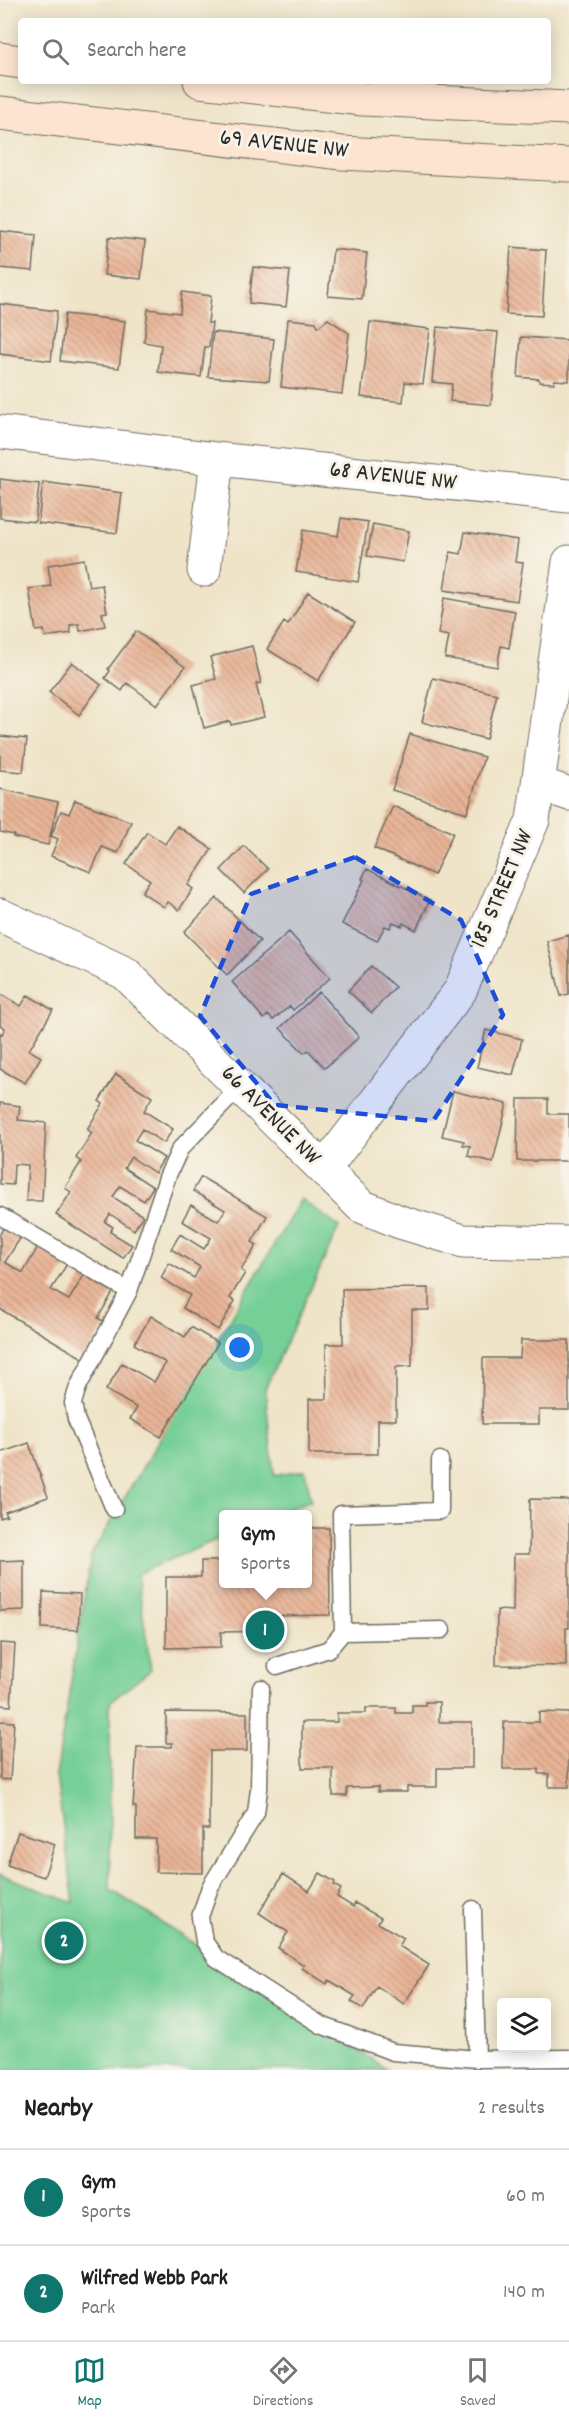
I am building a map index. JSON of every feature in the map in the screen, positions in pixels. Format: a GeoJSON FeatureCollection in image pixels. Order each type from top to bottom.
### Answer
{"type":"FeatureCollection","features":[{"type":"Feature","properties":{"kind":"main road"},"geometry":{"type":"LineString","coordinates":[[0,59],[18,62]]}},
{"type":"Feature","properties":{"kind":"main road"},"geometry":{"type":"LineString","coordinates":[[227,84],[363,99],[569,108]]}},
{"type":"Feature","properties":{"kind":"main road","name":"69 AVENUE NW"},"geometry":{"type":"LineString","coordinates":[[0,113],[342,153],[569,165]]}},
{"type":"Feature","properties":{"kind":"street","name":"68 AVENUE NW"},"geometry":{"type":"LineString","coordinates":[[0,432],[217,459],[569,496]]}},
{"type":"Feature","properties":{"kind":"street"},"geometry":{"type":"LineString","coordinates":[[204,570],[217,459]]}},
{"type":"Feature","properties":{"kind":"street","name":"185 STREET NW"},"geometry":{"type":"LineString","coordinates":[[324,1169],[460,991],[533,820],[569,562]]}},
{"type":"Feature","properties":{"kind":"street"},"geometry":{"type":"LineString","coordinates":[[538,783],[569,794]]}},
{"type":"Feature","properties":{"kind":"street","name":"66 AVENUE NW"},"geometry":{"type":"LineString","coordinates":[[0,915],[125,973],[361,1206],[443,1236],[463,1240],[496,1243],[569,1243]]}},
{"type":"Feature","properties":{"kind":"lane"},"geometry":{"type":"LineString","coordinates":[[114,1509],[76,1419],[73,1403],[78,1387],[129,1291],[168,1175],[180,1149],[240,1087]]}},
{"type":"Feature","properties":{"kind":"lane"},"geometry":{"type":"LineString","coordinates":[[0,1216],[129,1291]]}},
{"type":"Feature","properties":{"kind":"lane"},"geometry":{"type":"LineString","coordinates":[[277,1666],[329,1649],[344,1632],[341,1514],[440,1511],[440,1460]]}},
{"type":"Feature","properties":{"kind":"lane"},"geometry":{"type":"LineString","coordinates":[[344,1632],[442,1630]]}},
{"type":"Feature","properties":{"kind":"lane"},"geometry":{"type":"LineString","coordinates":[[261,1688],[260,1789],[256,1814],[210,1887],[200,1917],[204,1941],[216,1958],[321,2025],[393,2052],[477,2059],[569,2058]]}},
{"type":"Feature","properties":{"kind":"lane"},"geometry":{"type":"LineString","coordinates":[[473,1909],[477,2059]]}},
{"type":"Feature","properties":{"kind":"highlighted area"},"geometry":{"type":"Polygon","coordinates":[[[355,857],[461,920],[503,1015],[433,1121],[275,1105],[200,1016],[251,894],[355,857]]]}},
{"type":"Feature","properties":{"kind":"green space"},"geometry":{"type":"Polygon","coordinates":[[[301,1199],[339,1227],[265,1389],[274,1476],[305,1470],[311,1500],[287,1510],[219,1510],[219,1539],[137,1574],[151,1670],[110,1702],[110,1889],[388,2070],[0,2070],[0,1874],[74,1903],[56,1776],[91,1555],[301,1199]]]}},
{"type":"Feature","properties":{"kind":"building"},"geometry":{"type":"Polygon","coordinates":[[[0,231],[36,235],[33,271],[0,268],[0,231]]]}},
{"type":"Feature","properties":{"kind":"building"},"geometry":{"type":"Polygon","coordinates":[[[109,237],[145,241],[141,279],[104,275],[109,237]]]}},
{"type":"Feature","properties":{"kind":"building"},"geometry":{"type":"Polygon","coordinates":[[[511,247],[546,250],[542,316],[506,314],[511,247]]]}},
{"type":"Feature","properties":{"kind":"building"},"geometry":{"type":"Polygon","coordinates":[[[333,249],[367,253],[362,299],[328,296],[333,249]]]}},
{"type":"Feature","properties":{"kind":"building"},"geometry":{"type":"Polygon","coordinates":[[[253,267],[290,271],[286,307],[249,303],[253,267]]]}},
{"type":"Feature","properties":{"kind":"building"},"geometry":{"type":"Polygon","coordinates":[[[182,292],[211,296],[208,323],[212,323],[209,347],[205,347],[201,377],[158,372],[161,345],[144,342],[148,309],[180,313],[182,292]]]}},
{"type":"Feature","properties":{"kind":"building"},"geometry":{"type":"Polygon","coordinates":[[[0,304],[57,311],[51,361],[0,354],[0,304]]]}},
{"type":"Feature","properties":{"kind":"building"},"geometry":{"type":"Polygon","coordinates":[[[65,314],[125,321],[119,368],[60,361],[65,314]]]}},
{"type":"Feature","properties":{"kind":"building"},"geometry":{"type":"Polygon","coordinates":[[[288,319],[316,322],[318,327],[328,319],[349,333],[342,394],[281,387],[288,319]]]}},
{"type":"Feature","properties":{"kind":"building"},"geometry":{"type":"Polygon","coordinates":[[[370,322],[430,329],[423,384],[405,382],[403,402],[361,397],[370,322]]]}},
{"type":"Feature","properties":{"kind":"building"},"geometry":{"type":"Polygon","coordinates":[[[437,327],[498,332],[491,405],[450,401],[452,384],[432,382],[437,327]]]}},
{"type":"Feature","properties":{"kind":"building"},"geometry":{"type":"Polygon","coordinates":[[[213,332],[274,339],[269,381],[208,377],[213,332]]]}},
{"type":"Feature","properties":{"kind":"building"},"geometry":{"type":"Polygon","coordinates":[[[521,337],[569,340],[569,381],[539,382],[539,379],[518,377],[521,337]]]}},
{"type":"Feature","properties":{"kind":"building"},"geometry":{"type":"Polygon","coordinates":[[[0,479],[39,484],[35,522],[0,518],[0,479]]]}},
{"type":"Feature","properties":{"kind":"building"},"geometry":{"type":"Polygon","coordinates":[[[43,482],[122,493],[117,533],[38,523],[43,482]]]}},
{"type":"Feature","properties":{"kind":"building"},"geometry":{"type":"Polygon","coordinates":[[[341,518],[368,522],[358,582],[296,572],[303,530],[338,536],[341,518]]]}},
{"type":"Feature","properties":{"kind":"building"},"geometry":{"type":"Polygon","coordinates":[[[373,524],[409,531],[403,562],[367,556],[373,524]]]}},
{"type":"Feature","properties":{"kind":"building"},"geometry":{"type":"Polygon","coordinates":[[[465,532],[518,540],[515,562],[523,563],[517,601],[444,590],[450,552],[461,554],[465,532]]]}},
{"type":"Feature","properties":{"kind":"building"},"geometry":{"type":"Polygon","coordinates":[[[84,559],[89,587],[102,585],[107,612],[102,613],[105,626],[80,631],[79,624],[70,625],[71,633],[45,637],[44,630],[36,631],[29,589],[51,586],[48,565],[84,559]]]}},
{"type":"Feature","properties":{"kind":"building"},"geometry":{"type":"Polygon","coordinates":[[[308,592],[355,622],[318,681],[267,649],[284,622],[288,625],[308,592]]]}},
{"type":"Feature","properties":{"kind":"building"},"geometry":{"type":"Polygon","coordinates":[[[444,598],[515,611],[509,648],[501,646],[497,667],[445,658],[449,636],[438,634],[444,598]]]}},
{"type":"Feature","properties":{"kind":"building"},"geometry":{"type":"Polygon","coordinates":[[[136,631],[185,667],[157,705],[127,683],[122,691],[105,678],[110,671],[108,669],[136,631]]]}},
{"type":"Feature","properties":{"kind":"building"},"geometry":{"type":"Polygon","coordinates":[[[252,646],[261,683],[256,684],[264,717],[231,725],[230,721],[204,728],[193,685],[216,679],[210,657],[252,646]]]}},
{"type":"Feature","properties":{"kind":"building"},"geometry":{"type":"Polygon","coordinates":[[[72,662],[101,685],[79,715],[49,692],[72,662]]]}},
{"type":"Feature","properties":{"kind":"building"},"geometry":{"type":"Polygon","coordinates":[[[433,678],[497,694],[486,739],[422,722],[433,678]]]}},
{"type":"Feature","properties":{"kind":"building"},"geometry":{"type":"Polygon","coordinates":[[[410,734],[484,757],[467,813],[392,790],[410,734]]]}},
{"type":"Feature","properties":{"kind":"building"},"geometry":{"type":"Polygon","coordinates":[[[0,736],[27,739],[23,772],[0,770],[0,736]]]}},
{"type":"Feature","properties":{"kind":"building"},"geometry":{"type":"Polygon","coordinates":[[[0,789],[58,802],[48,845],[0,832],[0,789]]]}},
{"type":"Feature","properties":{"kind":"building"},"geometry":{"type":"Polygon","coordinates":[[[75,800],[131,822],[118,853],[102,847],[91,872],[51,856],[58,839],[51,836],[61,811],[69,814],[75,800]]]}},
{"type":"Feature","properties":{"kind":"building"},"geometry":{"type":"Polygon","coordinates":[[[393,806],[453,833],[434,875],[374,848],[393,806]]]}},
{"type":"Feature","properties":{"kind":"building"},"geometry":{"type":"Polygon","coordinates":[[[177,826],[212,849],[188,885],[193,889],[179,910],[168,902],[164,907],[142,892],[150,880],[126,864],[147,832],[165,844],[177,826]]]}},
{"type":"Feature","properties":{"kind":"building"},"geometry":{"type":"Polygon","coordinates":[[[244,846],[268,869],[244,893],[221,870],[244,846]]]}},
{"type":"Feature","properties":{"kind":"building"},"geometry":{"type":"Polygon","coordinates":[[[367,869],[430,900],[416,930],[403,923],[402,926],[393,922],[390,928],[385,926],[377,941],[342,924],[364,880],[362,879],[367,869]]]}},
{"type":"Feature","properties":{"kind":"building"},"geometry":{"type":"Polygon","coordinates":[[[217,898],[260,941],[227,975],[184,932],[217,898]]]}},
{"type":"Feature","properties":{"kind":"building"},"geometry":{"type":"Polygon","coordinates":[[[289,932],[330,978],[293,1010],[290,1006],[273,1020],[268,1015],[264,1019],[232,982],[289,932]]]}},
{"type":"Feature","properties":{"kind":"building"},"geometry":{"type":"Polygon","coordinates":[[[569,935],[569,994],[561,996],[547,941],[569,935]]]}},
{"type":"Feature","properties":{"kind":"building"},"geometry":{"type":"Polygon","coordinates":[[[371,966],[395,987],[372,1013],[348,991],[371,966]]]}},
{"type":"Feature","properties":{"kind":"building"},"geometry":{"type":"Polygon","coordinates":[[[319,992],[359,1037],[325,1068],[308,1050],[304,1053],[280,1028],[319,992]]]}},
{"type":"Feature","properties":{"kind":"building"},"geometry":{"type":"Polygon","coordinates":[[[0,994],[21,1006],[28,995],[53,1010],[29,1050],[41,1057],[25,1083],[0,1069],[0,1033],[2,1034],[5,1028],[0,1025],[0,994]]]}},
{"type":"Feature","properties":{"kind":"building"},"geometry":{"type":"Polygon","coordinates":[[[486,1030],[522,1039],[513,1075],[477,1067],[486,1030]]]}},
{"type":"Feature","properties":{"kind":"building"},"geometry":{"type":"Polygon","coordinates":[[[116,1074],[152,1097],[144,1111],[173,1129],[164,1143],[142,1129],[135,1140],[164,1158],[155,1173],[131,1157],[124,1168],[153,1187],[144,1201],[120,1186],[113,1197],[143,1216],[134,1230],[110,1214],[105,1222],[113,1227],[110,1232],[132,1245],[123,1258],[56,1215],[71,1192],[65,1188],[81,1162],[76,1158],[92,1133],[87,1129],[103,1104],[99,1101],[116,1074]]]}},
{"type":"Feature","properties":{"kind":"building"},"geometry":{"type":"Polygon","coordinates":[[[453,1091],[507,1104],[493,1162],[468,1156],[470,1146],[463,1145],[464,1141],[442,1136],[453,1091]]]}},
{"type":"Feature","properties":{"kind":"building"},"geometry":{"type":"Polygon","coordinates":[[[518,1099],[548,1099],[548,1114],[569,1114],[569,1161],[517,1161],[518,1099]]]}},
{"type":"Feature","properties":{"kind":"building"},"geometry":{"type":"Polygon","coordinates":[[[0,1103],[20,1106],[18,1120],[46,1123],[42,1201],[26,1201],[28,1165],[14,1164],[13,1185],[0,1184],[0,1103]]]}},
{"type":"Feature","properties":{"kind":"building"},"geometry":{"type":"Polygon","coordinates":[[[201,1177],[267,1216],[252,1242],[257,1245],[241,1270],[245,1273],[230,1298],[235,1301],[218,1330],[183,1308],[190,1295],[161,1278],[169,1263],[194,1278],[200,1267],[171,1249],[180,1234],[204,1249],[211,1238],[182,1221],[191,1205],[218,1221],[225,1210],[193,1191],[201,1177]]]}},
{"type":"Feature","properties":{"kind":"building"},"geometry":{"type":"Polygon","coordinates":[[[4,1227],[21,1237],[5,1262],[23,1273],[38,1247],[67,1264],[51,1290],[69,1300],[84,1275],[113,1292],[98,1318],[106,1323],[84,1359],[0,1309],[0,1234],[4,1227]]]}},
{"type":"Feature","properties":{"kind":"building"},"geometry":{"type":"Polygon","coordinates":[[[429,1288],[429,1310],[412,1310],[412,1366],[396,1367],[396,1420],[378,1420],[378,1454],[309,1454],[309,1399],[327,1399],[326,1344],[343,1344],[342,1289],[429,1288]]]}},
{"type":"Feature","properties":{"kind":"building"},"geometry":{"type":"Polygon","coordinates":[[[151,1316],[185,1337],[191,1327],[218,1343],[161,1437],[130,1419],[137,1408],[106,1390],[122,1363],[154,1382],[166,1363],[134,1344],[151,1316]]]}},
{"type":"Feature","properties":{"kind":"building"},"geometry":{"type":"Polygon","coordinates":[[[521,1340],[569,1340],[569,1410],[539,1410],[539,1424],[482,1424],[483,1358],[520,1358],[521,1340]]]}},
{"type":"Feature","properties":{"kind":"building"},"geometry":{"type":"Polygon","coordinates":[[[29,1443],[48,1497],[5,1512],[7,1516],[0,1518],[0,1453],[29,1443]]]}},
{"type":"Feature","properties":{"kind":"building"},"geometry":{"type":"Polygon","coordinates":[[[530,1499],[569,1500],[569,1628],[566,1628],[566,1666],[496,1665],[497,1610],[513,1611],[514,1554],[529,1554],[530,1499]]]}},
{"type":"Feature","properties":{"kind":"building"},"geometry":{"type":"Polygon","coordinates":[[[312,1528],[329,1528],[330,1615],[276,1616],[276,1631],[221,1632],[221,1647],[166,1648],[166,1577],[201,1577],[201,1561],[219,1561],[219,1588],[312,1588],[312,1528]]]}},
{"type":"Feature","properties":{"kind":"building"},"geometry":{"type":"Polygon","coordinates":[[[24,1560],[24,1610],[0,1611],[0,1561],[24,1560]]]}},
{"type":"Feature","properties":{"kind":"building"},"geometry":{"type":"Polygon","coordinates":[[[43,1592],[80,1594],[78,1630],[42,1628],[43,1592]]]}},
{"type":"Feature","properties":{"kind":"building"},"geometry":{"type":"Polygon","coordinates":[[[0,1643],[15,1644],[11,1706],[0,1705],[0,1643]]]}},
{"type":"Feature","properties":{"kind":"building"},"geometry":{"type":"Polygon","coordinates":[[[425,1702],[439,1702],[439,1722],[472,1722],[472,1768],[437,1768],[437,1787],[407,1787],[407,1792],[378,1792],[378,1787],[347,1788],[347,1796],[333,1796],[333,1768],[302,1768],[302,1722],[337,1722],[337,1713],[366,1713],[366,1708],[396,1708],[396,1713],[412,1713],[412,1705],[425,1705],[425,1702]]]}},
{"type":"Feature","properties":{"kind":"building"},"geometry":{"type":"Polygon","coordinates":[[[166,1712],[247,1713],[247,1751],[210,1751],[209,1829],[203,1829],[203,1873],[156,1872],[156,1839],[136,1839],[136,1807],[133,1807],[137,1747],[172,1747],[172,1743],[166,1743],[166,1712]]]}},
{"type":"Feature","properties":{"kind":"building"},"geometry":{"type":"Polygon","coordinates":[[[539,1712],[569,1713],[569,1787],[549,1787],[549,1774],[539,1774],[539,1769],[503,1769],[504,1722],[539,1722],[539,1712]]]}},
{"type":"Feature","properties":{"kind":"building"},"geometry":{"type":"Polygon","coordinates":[[[0,1721],[14,1722],[10,1780],[0,1779],[0,1721]]]}},
{"type":"Feature","properties":{"kind":"building"},"geometry":{"type":"Polygon","coordinates":[[[18,1832],[55,1844],[44,1877],[7,1865],[18,1832]]]}},
{"type":"Feature","properties":{"kind":"building"},"geometry":{"type":"Polygon","coordinates":[[[320,1873],[335,1882],[334,1885],[341,1889],[337,1897],[353,1907],[355,1903],[381,1918],[378,1923],[404,1938],[399,1946],[429,1965],[404,2004],[377,1986],[363,2009],[351,2001],[355,1996],[329,1980],[327,1984],[302,1968],[304,1965],[278,1948],[288,1932],[259,1913],[283,1874],[309,1891],[320,1873]]]}},
{"type":"Feature","properties":{"kind":"place","name":"Gym"},"geometry":{"type":"Point","coordinates":[265,1630]}},
{"type":"Feature","properties":{"kind":"place","name":"Wilfred Webb Park"},"geometry":{"type":"Point","coordinates":[64,1941]}}]}
